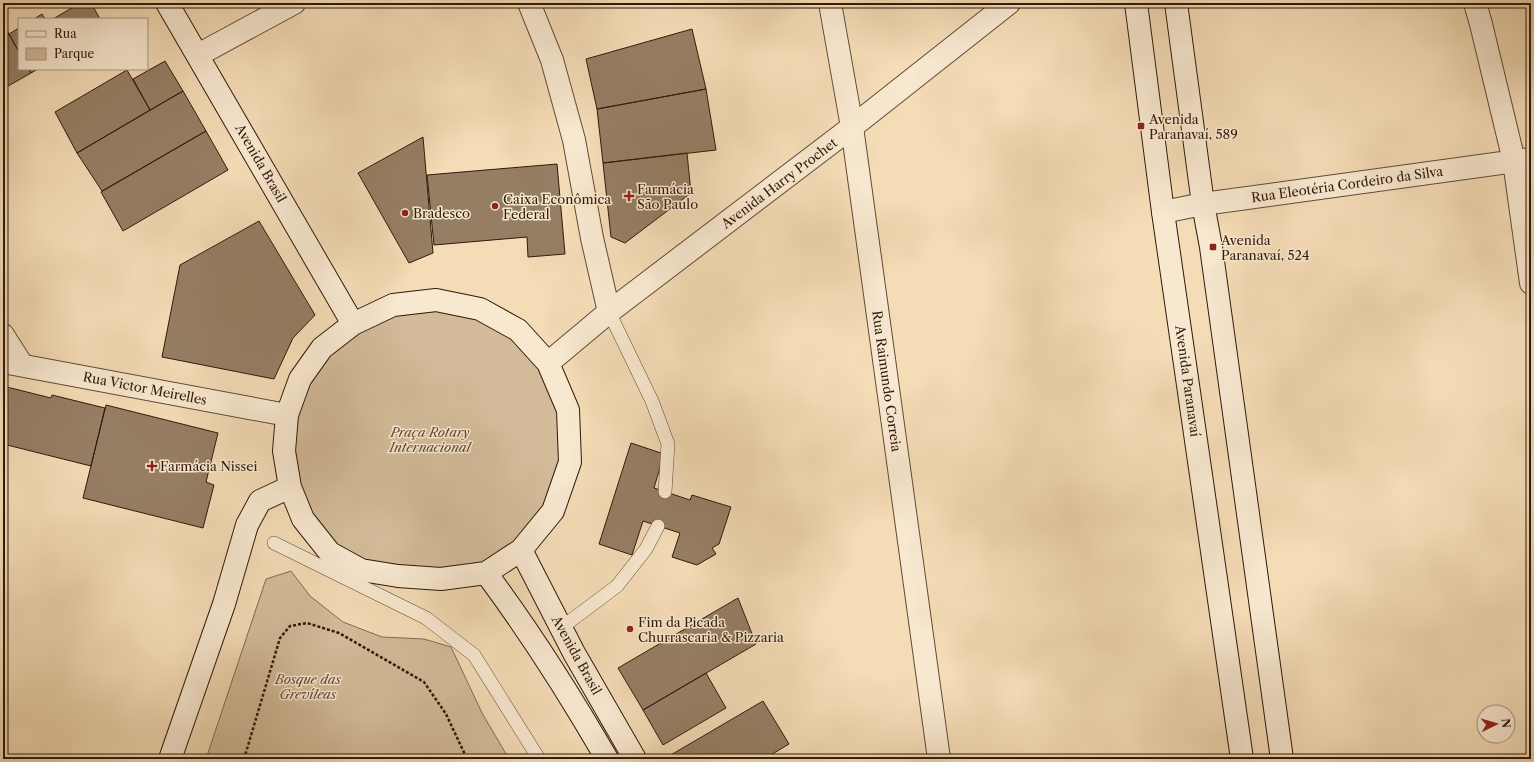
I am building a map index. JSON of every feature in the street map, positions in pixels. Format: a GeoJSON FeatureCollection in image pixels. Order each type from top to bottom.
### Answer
{"type":"FeatureCollection","features":[{"type":"Feature","properties":{"kind":"main road","name":"Avenida Brasil"},"geometry":{"type":"LineString","coordinates":[[168,3],[353,324]]}},
{"type":"Feature","properties":{"kind":"main road"},"geometry":{"type":"LineString","coordinates":[[198,55],[294,3]]}},
{"type":"Feature","properties":{"kind":"main road"},"geometry":{"type":"LineString","coordinates":[[528,3],[552,60],[574,140],[592,238],[609,312]]}},
{"type":"Feature","properties":{"kind":"main road","name":"Rua Raimundo Correia"},"geometry":{"type":"LineString","coordinates":[[830,3],[852,127],[939,759]]}},
{"type":"Feature","properties":{"kind":"main road","name":"Avenida Harry Prochet"},"geometry":{"type":"LineString","coordinates":[[548,363],[609,312],[852,127],[1009,3]]}},
{"type":"Feature","properties":{"kind":"main road","name":"Avenida Paranavaí"},"geometry":{"type":"LineString","coordinates":[[1136,3],[1163,212],[1242,759]]}},
{"type":"Feature","properties":{"kind":"main road"},"geometry":{"type":"LineString","coordinates":[[1176,3],[1282,759]]}},
{"type":"Feature","properties":{"kind":"main road"},"geometry":{"type":"LineString","coordinates":[[1475,3],[1522,160],[1531,283]]}},
{"type":"Feature","properties":{"kind":"main road","name":"Rua Eleotéria Cordeiro da Silva"},"geometry":{"type":"LineString","coordinates":[[1163,212],[1203,204],[1522,160]]}},
{"type":"Feature","properties":{"kind":"main road"},"geometry":{"type":"LineString","coordinates":[[436,300],[480,308],[518,330],[548,363],[568,410],[570,462],[553,511],[520,550],[486,573],[441,579],[398,576],[361,570],[330,553],[303,519],[290,486],[284,451],[287,415],[300,379],[322,348],[353,324],[393,305],[436,300]]}},
{"type":"Feature","properties":{"kind":"main road"},"geometry":{"type":"LineString","coordinates":[[3,335],[12,363]]}},
{"type":"Feature","properties":{"kind":"main road","name":"Rua Victor Meirelles"},"geometry":{"type":"LineString","coordinates":[[12,363],[287,415]]}},
{"type":"Feature","properties":{"kind":"main road"},"geometry":{"type":"LineString","coordinates":[[170,759],[224,604],[248,525],[260,500],[290,486]]}},
{"type":"Feature","properties":{"kind":"main road","name":"Avenida Brasil"},"geometry":{"type":"LineString","coordinates":[[520,550],[574,654],[636,759]]}},
{"type":"Feature","properties":{"kind":"main road","name":"Avenida Brasil"},"geometry":{"type":"LineString","coordinates":[[486,573],[546,660],[597,749],[607,759]]}},
{"type":"Feature","properties":{"kind":"lane"},"geometry":{"type":"LineString","coordinates":[[609,312],[652,401],[668,444],[665,492]]}},
{"type":"Feature","properties":{"kind":"lane"},"geometry":{"type":"LineString","coordinates":[[561,628],[617,586],[646,549],[658,526]]}},
{"type":"Feature","properties":{"kind":"lane"},"geometry":{"type":"LineString","coordinates":[[274,543],[426,618],[474,655],[539,759]]}},
{"type":"Feature","properties":{"kind":"lane"},"geometry":{"type":"LineString","coordinates":[[343,560],[365,587]]}},
{"type":"Feature","properties":{"kind":"path"},"geometry":{"type":"LineString","coordinates":[[244,759],[280,638],[290,626],[307,623],[338,633],[424,682],[446,714],[467,759]]}},
{"type":"Feature","properties":{"kind":"green space","name":"Praça Rotary Internacional"},"geometry":{"type":"Polygon","coordinates":[[[436,300],[518,330],[568,410],[553,511],[486,573],[361,570],[303,519],[287,415],[353,324],[436,300]]]}},
{"type":"Feature","properties":{"kind":"green space","name":"Bosque das Grevíleas"},"geometry":{"type":"Polygon","coordinates":[[[291,571],[310,596],[343,622],[382,637],[424,639],[451,647],[482,713],[509,759],[206,759],[266,579],[291,571]]]}},
{"type":"Feature","properties":{"kind":"building"},"geometry":{"type":"Polygon","coordinates":[[[80,3],[91,3],[99,18],[55,18],[80,3]]]}},
{"type":"Feature","properties":{"kind":"building"},"geometry":{"type":"Polygon","coordinates":[[[42,14],[44,18],[36,18],[42,14]]]}},
{"type":"Feature","properties":{"kind":"building"},"geometry":{"type":"Polygon","coordinates":[[[3,23],[9,34],[3,38],[3,23]]]}},
{"type":"Feature","properties":{"kind":"building"},"geometry":{"type":"Polygon","coordinates":[[[18,29],[18,50],[9,34],[18,29]]]}},
{"type":"Feature","properties":{"kind":"building"},"geometry":{"type":"Polygon","coordinates":[[[692,29],[706,89],[597,109],[586,59],[692,29]]]}},
{"type":"Feature","properties":{"kind":"building"},"geometry":{"type":"Polygon","coordinates":[[[9,34],[18,50],[18,70],[30,70],[31,73],[3,89],[3,38],[9,34]]]}},
{"type":"Feature","properties":{"kind":"building"},"geometry":{"type":"Polygon","coordinates":[[[165,61],[183,91],[150,110],[133,79],[165,61]]]}},
{"type":"Feature","properties":{"kind":"building"},"geometry":{"type":"Polygon","coordinates":[[[30,70],[36,70],[31,73],[30,70]]]}},
{"type":"Feature","properties":{"kind":"building"},"geometry":{"type":"Polygon","coordinates":[[[127,70],[150,110],[77,153],[55,112],[127,70]]]}},
{"type":"Feature","properties":{"kind":"building"},"geometry":{"type":"Polygon","coordinates":[[[706,89],[716,150],[603,163],[597,109],[706,89]]]}},
{"type":"Feature","properties":{"kind":"building"},"geometry":{"type":"Polygon","coordinates":[[[183,91],[206,131],[102,191],[77,153],[183,91]]]}},
{"type":"Feature","properties":{"kind":"building"},"geometry":{"type":"Polygon","coordinates":[[[206,131],[228,170],[123,231],[101,192],[206,131]]]}},
{"type":"Feature","properties":{"kind":"building","name":"Bradesco"},"geometry":{"type":"Polygon","coordinates":[[[423,137],[433,253],[409,263],[358,173],[423,137]]]}},
{"type":"Feature","properties":{"kind":"building"},"geometry":{"type":"Polygon","coordinates":[[[687,153],[691,193],[625,243],[611,237],[603,163],[687,153]]]}},
{"type":"Feature","properties":{"kind":"building","name":"Caixa Econômica Federal"},"geometry":{"type":"Polygon","coordinates":[[[557,164],[565,254],[528,257],[527,237],[434,245],[427,175],[557,164]]]}},
{"type":"Feature","properties":{"kind":"building"},"geometry":{"type":"Polygon","coordinates":[[[259,221],[315,315],[293,338],[274,379],[162,357],[180,265],[259,221]]]}},
{"type":"Feature","properties":{"kind":"building"},"geometry":{"type":"Polygon","coordinates":[[[3,386],[51,398],[52,395],[105,408],[91,466],[3,444],[3,386]]]}},
{"type":"Feature","properties":{"kind":"building"},"geometry":{"type":"Polygon","coordinates":[[[106,405],[218,433],[206,482],[214,485],[203,528],[83,498],[106,405]]]}},
{"type":"Feature","properties":{"kind":"building"},"geometry":{"type":"Polygon","coordinates":[[[631,443],[664,454],[654,488],[690,500],[692,495],[731,507],[719,544],[712,548],[716,554],[697,565],[672,557],[680,533],[643,521],[632,555],[599,544],[631,443]]]}},
{"type":"Feature","properties":{"kind":"building"},"geometry":{"type":"Polygon","coordinates":[[[738,598],[756,644],[643,710],[618,668],[738,598]]]}},
{"type":"Feature","properties":{"kind":"building"},"geometry":{"type":"Polygon","coordinates":[[[706,673],[726,708],[663,745],[643,710],[706,673]]]}},
{"type":"Feature","properties":{"kind":"building"},"geometry":{"type":"Polygon","coordinates":[[[763,701],[789,744],[764,759],[671,759],[669,756],[763,701]]]}},
{"type":"Feature","properties":{"kind":"place","name":"Avenida Paranavaí, 589"},"geometry":{"type":"Point","coordinates":[1141,126]}},
{"type":"Feature","properties":{"kind":"place","name":"Farmácia São Paulo"},"geometry":{"type":"Point","coordinates":[629,196]}},
{"type":"Feature","properties":{"kind":"place","name":"Caixa Econômica Federal"},"geometry":{"type":"Point","coordinates":[495,206]}},
{"type":"Feature","properties":{"kind":"place","name":"Bradesco"},"geometry":{"type":"Point","coordinates":[405,213]}},
{"type":"Feature","properties":{"kind":"place","name":"Avenida Paranavaí, 524"},"geometry":{"type":"Point","coordinates":[1213,247]}},
{"type":"Feature","properties":{"kind":"place","name":"Farmácia Nissei"},"geometry":{"type":"Point","coordinates":[152,466]}},
{"type":"Feature","properties":{"kind":"place","name":"Fim da Picada Churrascaria & Pizzaria"},"geometry":{"type":"Point","coordinates":[630,629]}}]}
